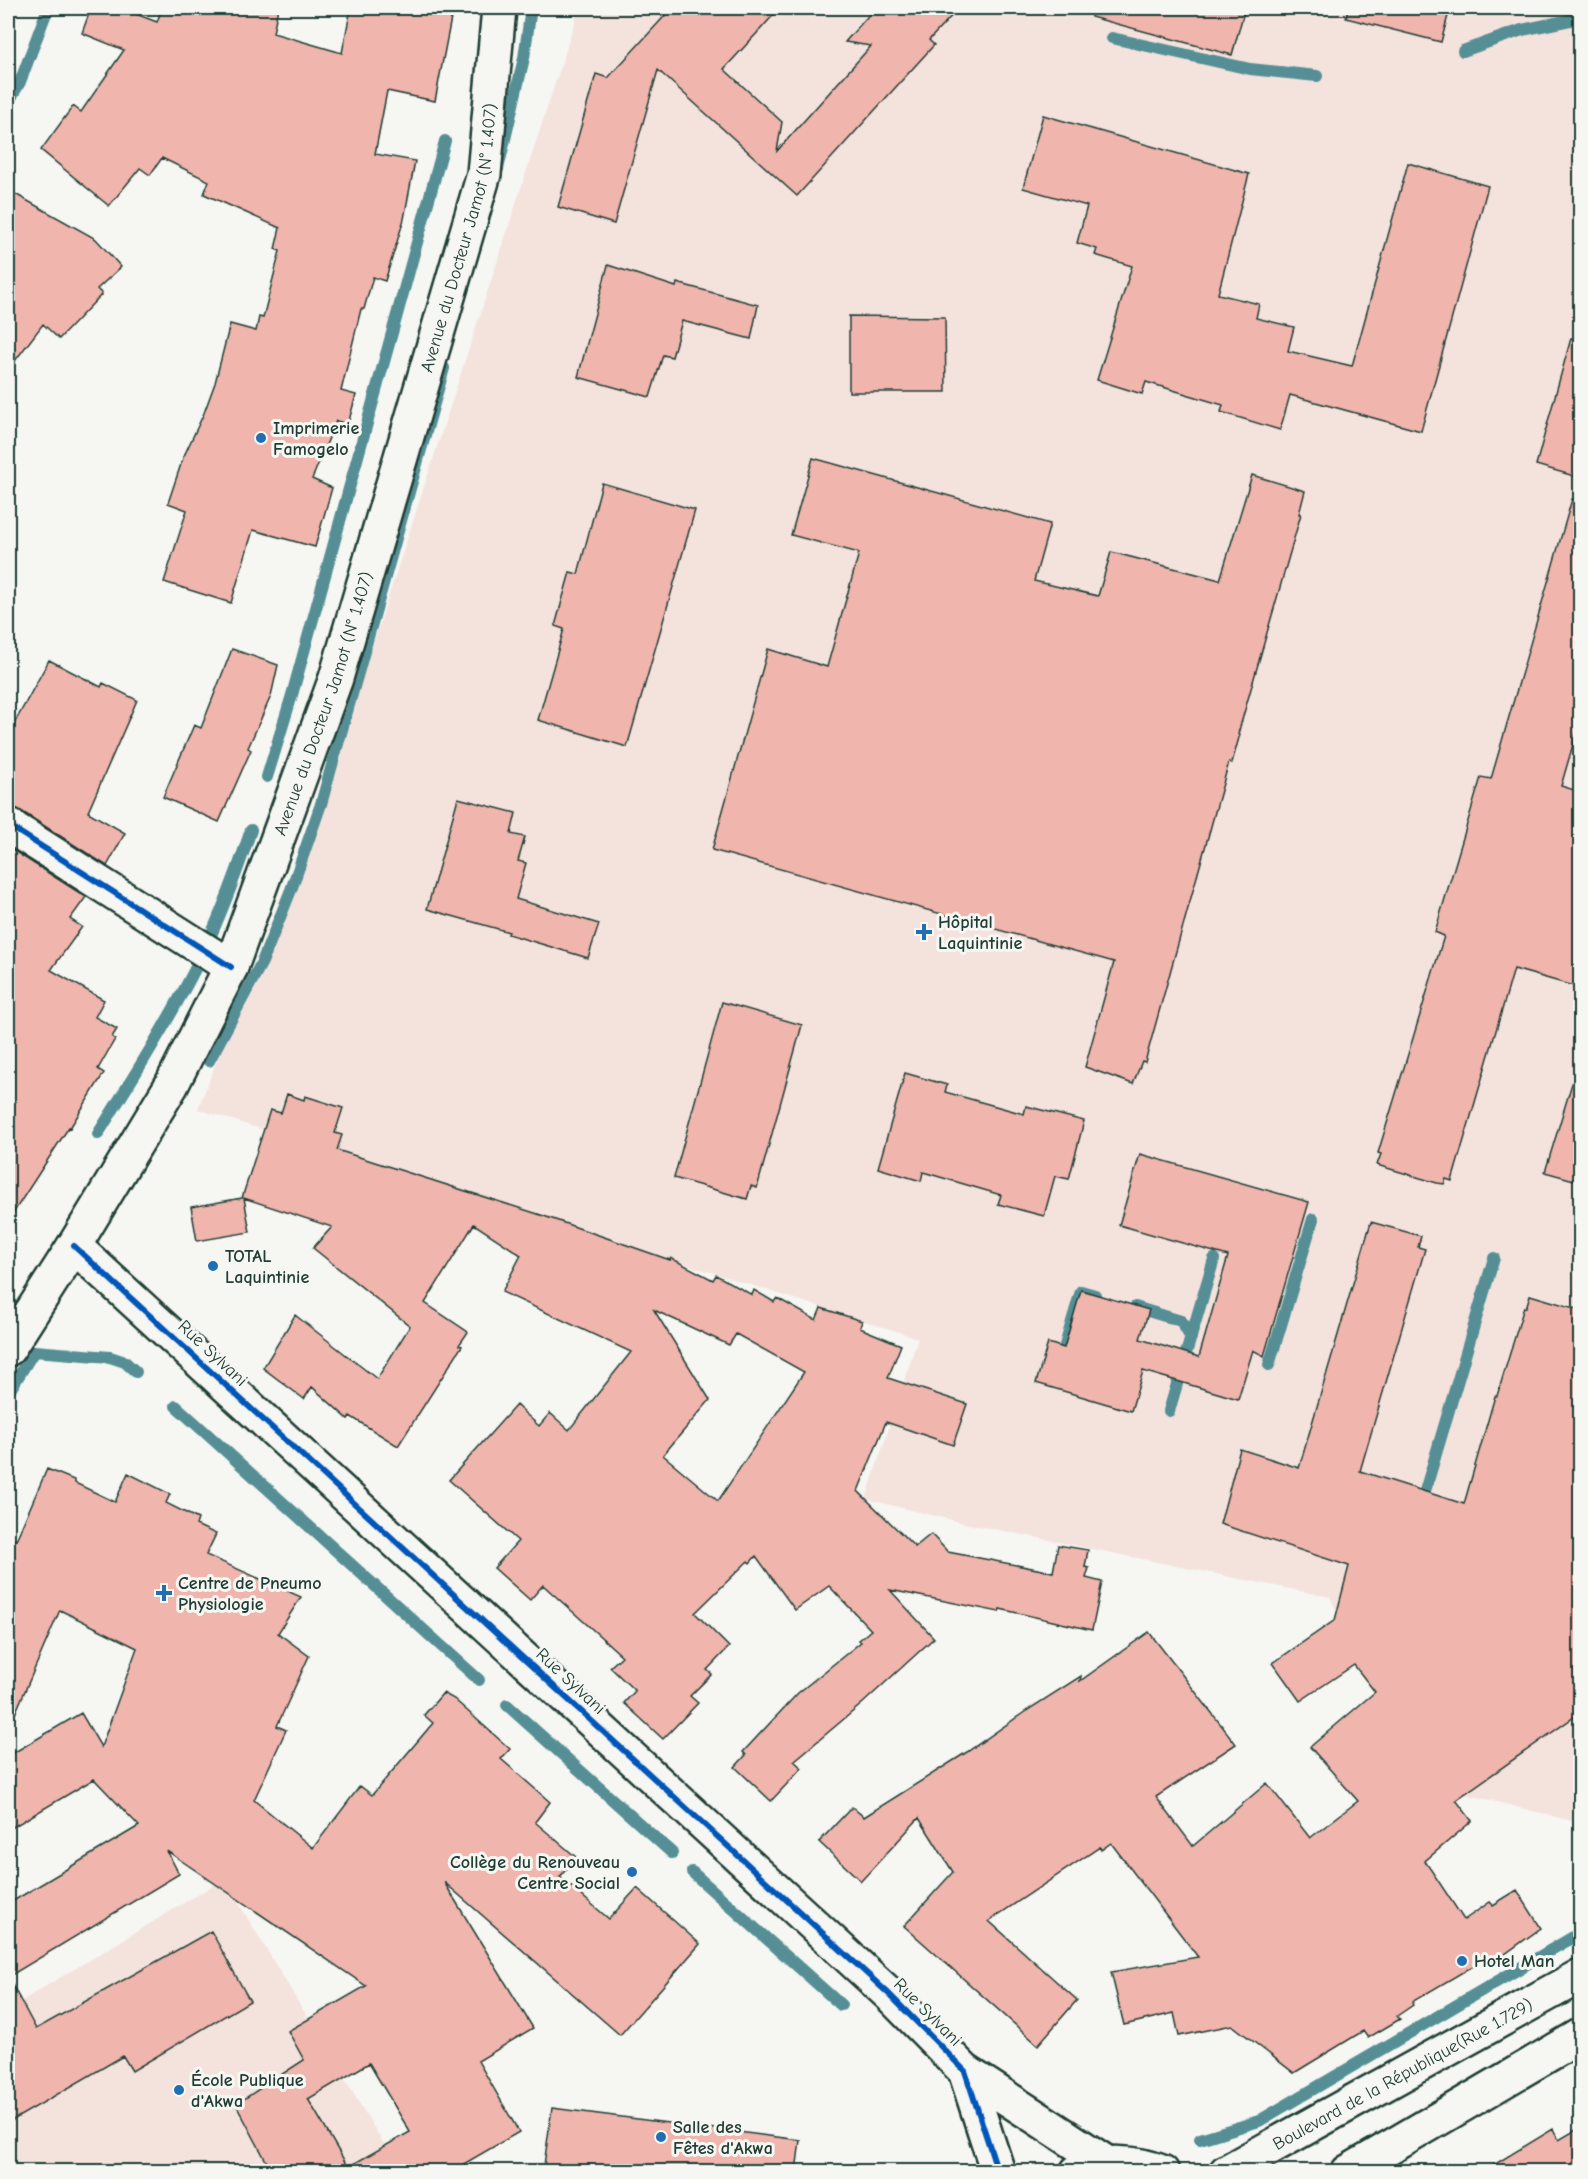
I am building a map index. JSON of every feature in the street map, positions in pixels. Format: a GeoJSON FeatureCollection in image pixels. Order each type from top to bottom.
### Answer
{"type":"FeatureCollection","features":[{"type":"Feature","properties":{"kind":"main road","name":"Avenue du Docteur Jamot (N° 1.407)"},"geometry":{"type":"LineString","coordinates":[[8,1349],[74,1246],[171,1086],[231,967],[336,678],[484,174],[499,8]]}},
{"type":"Feature","properties":{"kind":"main road"},"geometry":{"type":"LineString","coordinates":[[8,825],[231,967]]}},
{"type":"Feature","properties":{"kind":"main road","name":"Rue Sylvani"},"geometry":{"type":"LineString","coordinates":[[74,1246],[889,1994],[966,2071],[998,2172]]}},
{"type":"Feature","properties":{"kind":"main road","name":"Boulevard de la République(Rue 1.729)"},"geometry":{"type":"LineString","coordinates":[[1226,2172],[1581,1976]]}},
{"type":"Feature","properties":{"kind":"main road"},"geometry":{"type":"LineString","coordinates":[[1348,2172],[1581,2036]]}},
{"type":"Feature","properties":{"kind":"main road"},"geometry":{"type":"LineString","coordinates":[[966,2071],[1092,2168],[1121,2162],[1162,2172]]}},
{"type":"Feature","properties":{"kind":"shaded area","name":"Hôpital Laquintinie"},"geometry":{"type":"Polygon","coordinates":[[[577,8],[1580,8],[1580,1823],[1422,1783],[1330,1597],[964,1523],[866,1499],[918,1338],[198,1109],[337,755],[577,16],[577,8]]]}},
{"type":"Feature","properties":{"kind":"shaded area","name":"École Publique d'Akwa"},"geometry":{"type":"Polygon","coordinates":[[[224,1879],[400,2171],[8,2172],[8,2009],[224,1879]]]}},
{"type":"Feature","properties":{"kind":"building"},"geometry":{"type":"Polygon","coordinates":[[[91,8],[120,8],[157,22],[162,8],[278,8],[273,33],[342,53],[351,8],[453,8],[435,101],[387,91],[375,154],[415,161],[404,219],[385,281],[373,277],[364,309],[361,309],[341,391],[356,395],[348,424],[336,421],[312,479],[332,488],[315,547],[253,530],[231,603],[164,582],[187,510],[168,503],[183,458],[215,383],[230,324],[256,331],[259,317],[263,318],[280,251],[275,249],[280,228],[204,194],[209,181],[162,158],[150,175],[140,168],[109,206],[41,150],[73,106],[81,112],[124,50],[82,33],[91,8]]]}},
{"type":"Feature","properties":{"kind":"building"},"geometry":{"type":"Polygon","coordinates":[[[672,8],[780,8],[724,69],[782,122],[777,151],[871,46],[845,42],[875,8],[959,8],[929,40],[934,45],[797,196],[658,70],[614,224],[558,207],[596,74],[608,78],[672,8]]]}},
{"type":"Feature","properties":{"kind":"building"},"geometry":{"type":"Polygon","coordinates":[[[1092,8],[1245,8],[1232,55],[1091,17],[1092,8]]]}},
{"type":"Feature","properties":{"kind":"building"},"geometry":{"type":"Polygon","coordinates":[[[1348,8],[1450,8],[1441,42],[1346,18],[1348,8]]]}},
{"type":"Feature","properties":{"kind":"building"},"geometry":{"type":"Polygon","coordinates":[[[1043,115],[1249,174],[1218,294],[1259,304],[1256,318],[1294,327],[1288,351],[1352,366],[1408,163],[1488,186],[1421,431],[1290,395],[1280,430],[1221,412],[1223,405],[1146,382],[1142,394],[1097,380],[1132,266],[1095,255],[1097,249],[1077,243],[1087,206],[1023,188],[1043,115]]]}},
{"type":"Feature","properties":{"kind":"building"},"geometry":{"type":"Polygon","coordinates":[[[8,190],[96,239],[121,267],[97,289],[102,294],[59,339],[43,324],[8,370],[8,190]]]}},
{"type":"Feature","properties":{"kind":"building"},"geometry":{"type":"Polygon","coordinates":[[[608,265],[676,287],[677,283],[758,305],[751,339],[682,321],[672,357],[663,355],[650,397],[578,377],[608,265]]]}},
{"type":"Feature","properties":{"kind":"building"},"geometry":{"type":"Polygon","coordinates":[[[849,316],[945,317],[946,392],[849,392],[849,316]]]}},
{"type":"Feature","properties":{"kind":"building"},"geometry":{"type":"Polygon","coordinates":[[[1571,338],[1581,339],[1581,478],[1536,465],[1571,338]]]}},
{"type":"Feature","properties":{"kind":"building"},"geometry":{"type":"Polygon","coordinates":[[[813,458],[1050,524],[1034,581],[1098,596],[1111,552],[1220,580],[1252,475],[1305,491],[1299,514],[1301,514],[1238,734],[1240,734],[1232,763],[1229,762],[1145,1062],[1142,1061],[1133,1084],[1085,1067],[1114,962],[712,850],[768,649],[827,667],[859,553],[791,535],[813,458]]]}},
{"type":"Feature","properties":{"kind":"building"},"geometry":{"type":"Polygon","coordinates":[[[602,483],[695,510],[627,747],[538,720],[564,629],[555,626],[570,572],[578,574],[602,483]]]}},
{"type":"Feature","properties":{"kind":"building"},"geometry":{"type":"Polygon","coordinates":[[[1572,499],[1581,500],[1581,717],[1561,786],[1581,792],[1581,988],[1514,969],[1452,1181],[1446,1179],[1444,1184],[1437,1183],[1377,1165],[1381,1154],[1378,1153],[1444,936],[1435,932],[1481,777],[1491,779],[1572,499]]]}},
{"type":"Feature","properties":{"kind":"building"},"geometry":{"type":"Polygon","coordinates":[[[232,649],[278,665],[271,696],[248,748],[251,750],[219,822],[163,797],[194,725],[201,728],[232,649]]]}},
{"type":"Feature","properties":{"kind":"building"},"geometry":{"type":"Polygon","coordinates":[[[49,660],[101,687],[103,683],[137,700],[88,812],[125,833],[107,866],[18,809],[8,806],[8,735],[49,660]]]}},
{"type":"Feature","properties":{"kind":"building"},"geometry":{"type":"Polygon","coordinates":[[[458,798],[516,813],[511,834],[525,837],[518,861],[526,863],[516,899],[599,924],[588,958],[508,934],[509,932],[427,909],[458,798]]]}},
{"type":"Feature","properties":{"kind":"building"},"geometry":{"type":"Polygon","coordinates":[[[8,847],[86,897],[70,919],[82,927],[51,970],[104,1000],[95,1017],[117,1029],[112,1037],[115,1039],[98,1069],[104,1073],[8,1221],[8,847]]]}},
{"type":"Feature","properties":{"kind":"building"},"geometry":{"type":"Polygon","coordinates":[[[722,1002],[802,1025],[757,1188],[751,1186],[747,1199],[674,1178],[722,1002]]]}},
{"type":"Feature","properties":{"kind":"building"},"geometry":{"type":"Polygon","coordinates":[[[905,1073],[947,1085],[945,1092],[1024,1114],[1026,1106],[1084,1121],[1069,1179],[1055,1176],[1044,1216],[998,1204],[1001,1195],[923,1172],[921,1181],[878,1168],[905,1073]]]}},
{"type":"Feature","properties":{"kind":"building"},"geometry":{"type":"Polygon","coordinates":[[[1573,1080],[1581,1081],[1581,1182],[1545,1172],[1573,1080]]]}},
{"type":"Feature","properties":{"kind":"building"},"geometry":{"type":"Polygon","coordinates":[[[287,1094],[304,1100],[305,1096],[343,1108],[335,1133],[342,1135],[337,1150],[541,1215],[670,1260],[671,1258],[713,1280],[716,1275],[752,1295],[754,1290],[774,1302],[777,1298],[816,1320],[821,1308],[862,1321],[860,1328],[901,1345],[888,1378],[967,1404],[953,1445],[886,1422],[858,1491],[915,1547],[931,1534],[948,1552],[1053,1572],[1058,1545],[1088,1550],[1085,1567],[1089,1568],[1086,1578],[1102,1582],[1092,1630],[1000,1609],[999,1612],[890,1590],[934,1638],[863,1703],[794,1761],[802,1768],[771,1801],[735,1767],[746,1755],[743,1752],[798,1693],[861,1642],[859,1640],[871,1630],[829,1586],[795,1610],[756,1556],[750,1563],[748,1561],[695,1613],[729,1647],[707,1670],[712,1674],[690,1696],[698,1703],[663,1739],[624,1703],[635,1691],[610,1667],[622,1656],[543,1585],[530,1600],[494,1568],[518,1541],[449,1480],[516,1405],[539,1426],[550,1413],[569,1430],[631,1352],[502,1292],[521,1255],[474,1224],[425,1303],[468,1332],[459,1345],[462,1346],[398,1446],[350,1416],[348,1419],[312,1387],[304,1399],[263,1368],[295,1315],[377,1379],[410,1326],[313,1248],[332,1227],[244,1198],[250,1232],[197,1241],[191,1207],[242,1198],[270,1110],[281,1113],[287,1094]],[[654,1310],[710,1400],[663,1455],[718,1501],[804,1372],[736,1334],[729,1345],[654,1310]]]}},
{"type":"Feature","properties":{"kind":"building"},"geometry":{"type":"Polygon","coordinates":[[[1140,1154],[1309,1202],[1264,1356],[1253,1350],[1238,1399],[1143,1371],[1131,1411],[1036,1383],[1048,1343],[1064,1348],[1081,1290],[1149,1310],[1140,1339],[1199,1357],[1228,1256],[1119,1225],[1140,1154]]]}},
{"type":"Feature","properties":{"kind":"building"},"geometry":{"type":"Polygon","coordinates":[[[1371,1222],[1421,1236],[1418,1247],[1425,1249],[1360,1471],[1464,1504],[1495,1396],[1497,1396],[1524,1307],[1526,1308],[1530,1295],[1581,1310],[1581,1712],[1456,1800],[1472,1821],[1425,1861],[1464,1920],[1490,1902],[1493,1905],[1517,1890],[1541,1928],[1494,1962],[1490,1956],[1415,2000],[1413,2005],[1397,2016],[1400,2019],[1368,2038],[1363,2031],[1294,2073],[1232,2025],[1179,2036],[1174,2013],[1124,2025],[1111,1972],[1198,1957],[1111,1843],[1101,1850],[1100,1847],[989,1921],[1077,2000],[1038,2045],[904,1926],[953,1872],[919,1818],[861,1881],[819,1842],[852,1807],[864,1817],[1081,1676],[1080,1681],[1149,1632],[1236,1744],[1156,1797],[1193,1846],[1267,1783],[1310,1838],[1358,1801],[1310,1747],[1375,1692],[1354,1665],[1300,1701],[1273,1663],[1335,1620],[1349,1566],[1220,1524],[1240,1449],[1299,1468],[1371,1222]]]}},
{"type":"Feature","properties":{"kind":"building"},"geometry":{"type":"Polygon","coordinates":[[[47,1469],[74,1480],[75,1483],[115,1502],[128,1473],[170,1494],[166,1503],[198,1519],[196,1525],[216,1534],[206,1555],[301,1597],[278,1633],[309,1656],[277,1726],[286,1730],[254,1800],[313,1848],[360,1786],[372,1795],[433,1723],[424,1715],[443,1693],[454,1699],[510,1749],[501,1759],[550,1802],[535,1822],[576,1857],[560,1877],[609,1919],[637,1888],[700,1944],[620,2035],[444,1882],[533,2028],[478,2061],[519,2132],[450,2172],[272,2172],[236,2104],[304,2060],[288,2031],[366,1986],[167,1851],[179,1874],[8,1977],[8,1904],[139,1826],[94,1779],[8,1830],[8,1756],[81,1713],[101,1747],[137,1648],[60,1610],[8,1730],[8,1538],[16,1540],[47,1469]],[[369,2063],[308,2099],[348,2167],[410,2132],[369,2063]]]}},
{"type":"Feature","properties":{"kind":"building"},"geometry":{"type":"Polygon","coordinates":[[[211,1931],[250,2001],[132,2071],[123,2056],[8,2123],[8,1977],[36,2029],[211,1931]]]}},
{"type":"Feature","properties":{"kind":"building","name":"Salle des Fêtes d'Akwa"},"geometry":{"type":"Polygon","coordinates":[[[552,2108],[800,2140],[796,2172],[543,2172],[552,2108]]]}},
{"type":"Feature","properties":{"kind":"building"},"geometry":{"type":"Polygon","coordinates":[[[1581,2127],[1581,2172],[1482,2172],[1553,2129],[1559,2140],[1581,2127]]]}},
{"type":"Feature","properties":{"kind":"waterway"},"geometry":{"type":"LineString","coordinates":[[8,103],[20,82],[48,8]]}},
{"type":"Feature","properties":{"kind":"waterway"},"geometry":{"type":"LineString","coordinates":[[498,169],[524,58],[531,8]]}},
{"type":"Feature","properties":{"kind":"waterway"},"geometry":{"type":"LineString","coordinates":[[1463,51],[1522,30],[1580,18]]}},
{"type":"Feature","properties":{"kind":"waterway"},"geometry":{"type":"LineString","coordinates":[[1112,38],[1250,69],[1317,76]]}},
{"type":"Feature","properties":{"kind":"waterway"},"geometry":{"type":"LineString","coordinates":[[267,777],[292,695],[445,141]]}},
{"type":"Feature","properties":{"kind":"waterway"},"geometry":{"type":"LineString","coordinates":[[209,1061],[262,962],[291,890],[321,804],[444,368]]}},
{"type":"Feature","properties":{"kind":"waterway"},"geometry":{"type":"LineString","coordinates":[[98,1134],[160,1033],[194,971],[225,902],[251,830]]}},
{"type":"Feature","properties":{"kind":"waterway"},"geometry":{"type":"LineString","coordinates":[[1269,1365],[1313,1219]]}},
{"type":"Feature","properties":{"kind":"waterway"},"geometry":{"type":"LineString","coordinates":[[1425,1491],[1494,1258]]}},
{"type":"Feature","properties":{"kind":"waterway"},"geometry":{"type":"LineString","coordinates":[[1169,1411],[1214,1259]]}},
{"type":"Feature","properties":{"kind":"waterway"},"geometry":{"type":"LineString","coordinates":[[1064,1349],[1081,1291],[1095,1295]]}},
{"type":"Feature","properties":{"kind":"waterway"},"geometry":{"type":"LineString","coordinates":[[1135,1307],[1181,1321],[1191,1338]]}},
{"type":"Feature","properties":{"kind":"waterway"},"geometry":{"type":"LineString","coordinates":[[8,1393],[34,1351],[110,1357],[125,1362],[136,1372]]}},
{"type":"Feature","properties":{"kind":"waterway"},"geometry":{"type":"LineString","coordinates":[[176,1406],[479,1680]]}},
{"type":"Feature","properties":{"kind":"waterway"},"geometry":{"type":"LineString","coordinates":[[507,1705],[672,1853]]}},
{"type":"Feature","properties":{"kind":"waterway"},"geometry":{"type":"LineString","coordinates":[[692,1872],[841,2005]]}},
{"type":"Feature","properties":{"kind":"waterway"},"geometry":{"type":"LineString","coordinates":[[1200,2139],[1259,2121],[1580,1933]]}},
{"type":"Feature","properties":{"kind":"cycle path"},"geometry":{"type":"LineString","coordinates":[[8,825],[231,967]]}},
{"type":"Feature","properties":{"kind":"cycle path"},"geometry":{"type":"LineString","coordinates":[[74,1246],[889,1994],[965,2071],[998,2172]]}},
{"type":"Feature","properties":{"kind":"place","name":"Imprimerie Famogelo"},"geometry":{"type":"Point","coordinates":[261,438]}},
{"type":"Feature","properties":{"kind":"place","name":"Hôpital Laquintinie"},"geometry":{"type":"Point","coordinates":[924,932]}},
{"type":"Feature","properties":{"kind":"place","name":"TOTAL Laquintinie"},"geometry":{"type":"Point","coordinates":[213,1266]}},
{"type":"Feature","properties":{"kind":"place","name":"Centre de Pneumo Physiologie"},"geometry":{"type":"Point","coordinates":[164,1593]}},
{"type":"Feature","properties":{"kind":"place","name":"Collège du Renouveau Centre Social"},"geometry":{"type":"Point","coordinates":[632,1872]}},
{"type":"Feature","properties":{"kind":"place","name":"Hotel Man"},"geometry":{"type":"Point","coordinates":[1462,1961]}},
{"type":"Feature","properties":{"kind":"place","name":"École Publique d'Akwa"},"geometry":{"type":"Point","coordinates":[179,2090]}},
{"type":"Feature","properties":{"kind":"place","name":"Salle des Fêtes d'Akwa"},"geometry":{"type":"Point","coordinates":[661,2137]}}]}
